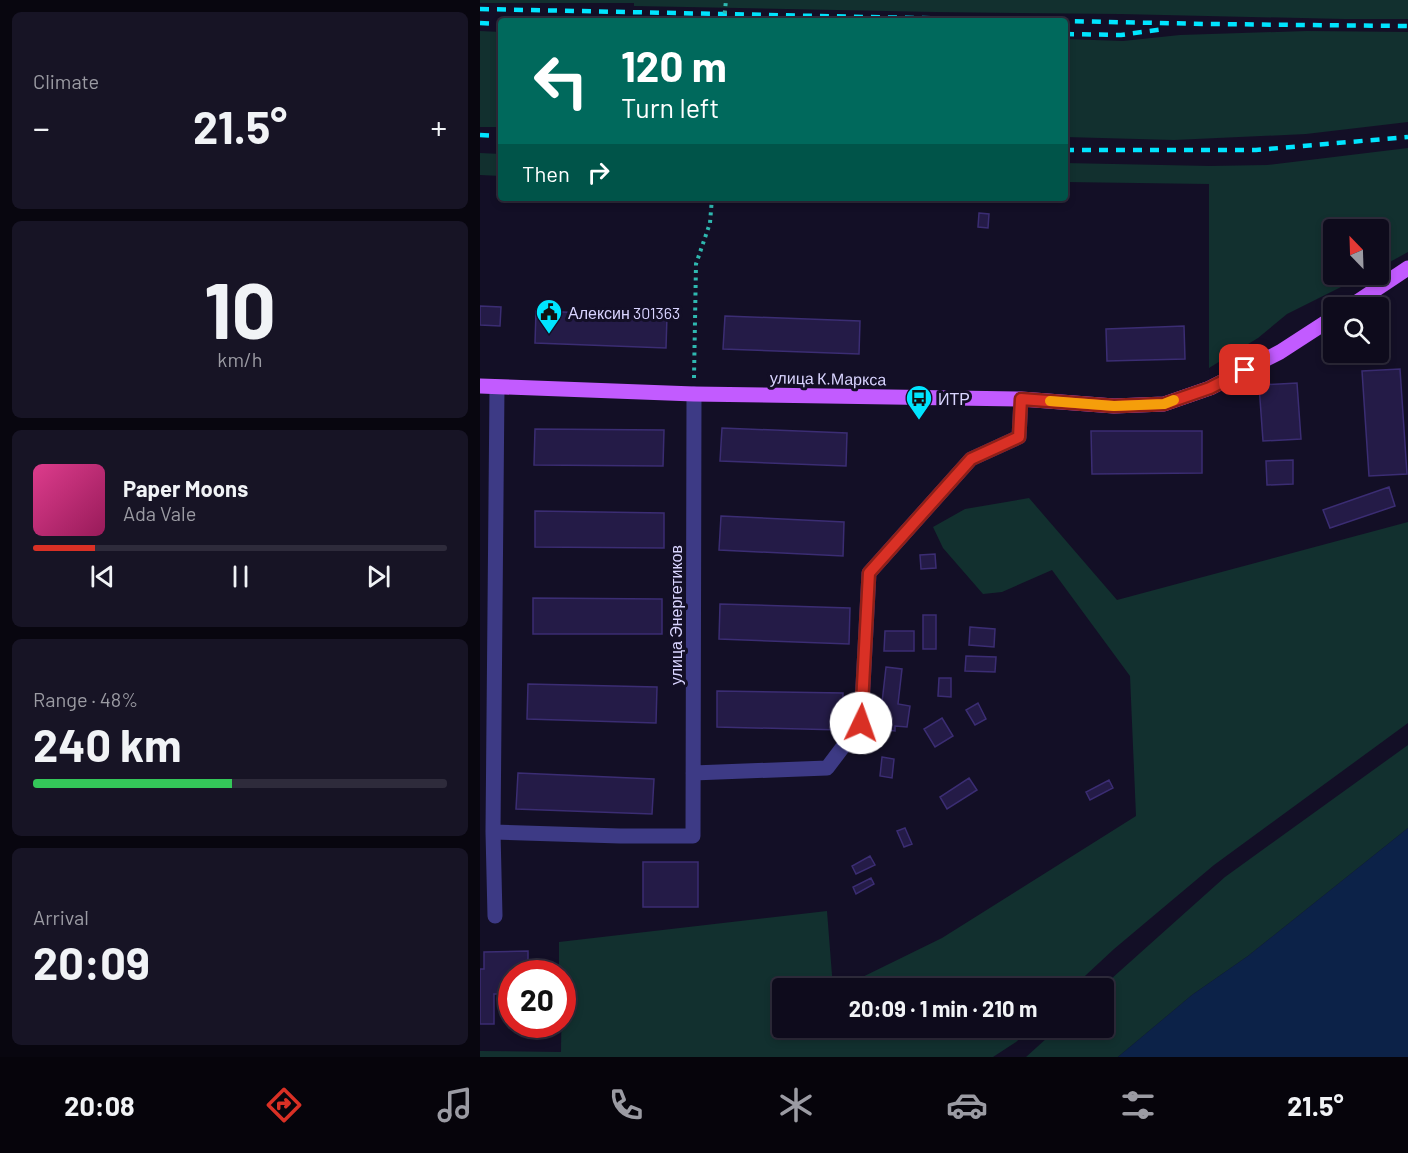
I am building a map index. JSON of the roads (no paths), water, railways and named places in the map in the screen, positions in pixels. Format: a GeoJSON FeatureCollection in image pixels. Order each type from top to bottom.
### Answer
{"type":"FeatureCollection","features":[{"type":"Feature","properties":{"kind":"main road"},"geometry":{"type":"LineString","coordinates":[[1364,297],[1408,268]]}},
{"type":"Feature","properties":{"kind":"main road","name":"улица К.Маркса"},"geometry":{"type":"LineString","coordinates":[[480,386],[694,394],[1021,399],[1114,406],[1164,404],[1210,388],[1280,352],[1323,324]]}},
{"type":"Feature","properties":{"kind":"street"},"geometry":{"type":"LineString","coordinates":[[495,916],[493,832],[497,387]]}},
{"type":"Feature","properties":{"kind":"street","name":"улица Энергетиков"},"geometry":{"type":"LineString","coordinates":[[493,832],[693,836],[694,394]]}},
{"type":"Feature","properties":{"kind":"street"},"geometry":{"type":"LineString","coordinates":[[693,773],[827,768],[861,723],[869,573],[971,459],[1019,437],[1021,399]]}},
{"type":"Feature","properties":{"kind":"water"},"geometry":{"type":"Polygon","coordinates":[[[1408,828],[1408,1057],[1118,1057],[1192,995],[1248,956],[1408,828]]]}},
{"type":"Feature","properties":{"kind":"railway"},"geometry":{"type":"LineString","coordinates":[[480,9],[917,18]]}},
{"type":"Feature","properties":{"kind":"railway"},"geometry":{"type":"LineString","coordinates":[[1068,21],[1408,26]]}},
{"type":"Feature","properties":{"kind":"railway"},"geometry":{"type":"LineString","coordinates":[[480,23],[498,24]]}},
{"type":"Feature","properties":{"kind":"railway"},"geometry":{"type":"LineString","coordinates":[[1068,34],[1121,35],[1164,29]]}},
{"type":"Feature","properties":{"kind":"railway"},"geometry":{"type":"LineString","coordinates":[[480,135],[498,136]]}},
{"type":"Feature","properties":{"kind":"railway"},"geometry":{"type":"LineString","coordinates":[[1068,150],[1256,150],[1408,137]]}},
{"type":"Feature","properties":{"kind":"place","name":"Алексин 301363"},"geometry":{"type":"Point","coordinates":[549,335]}},
{"type":"Feature","properties":{"kind":"place","name":"ИТР"},"geometry":{"type":"Point","coordinates":[919,421]}}]}
